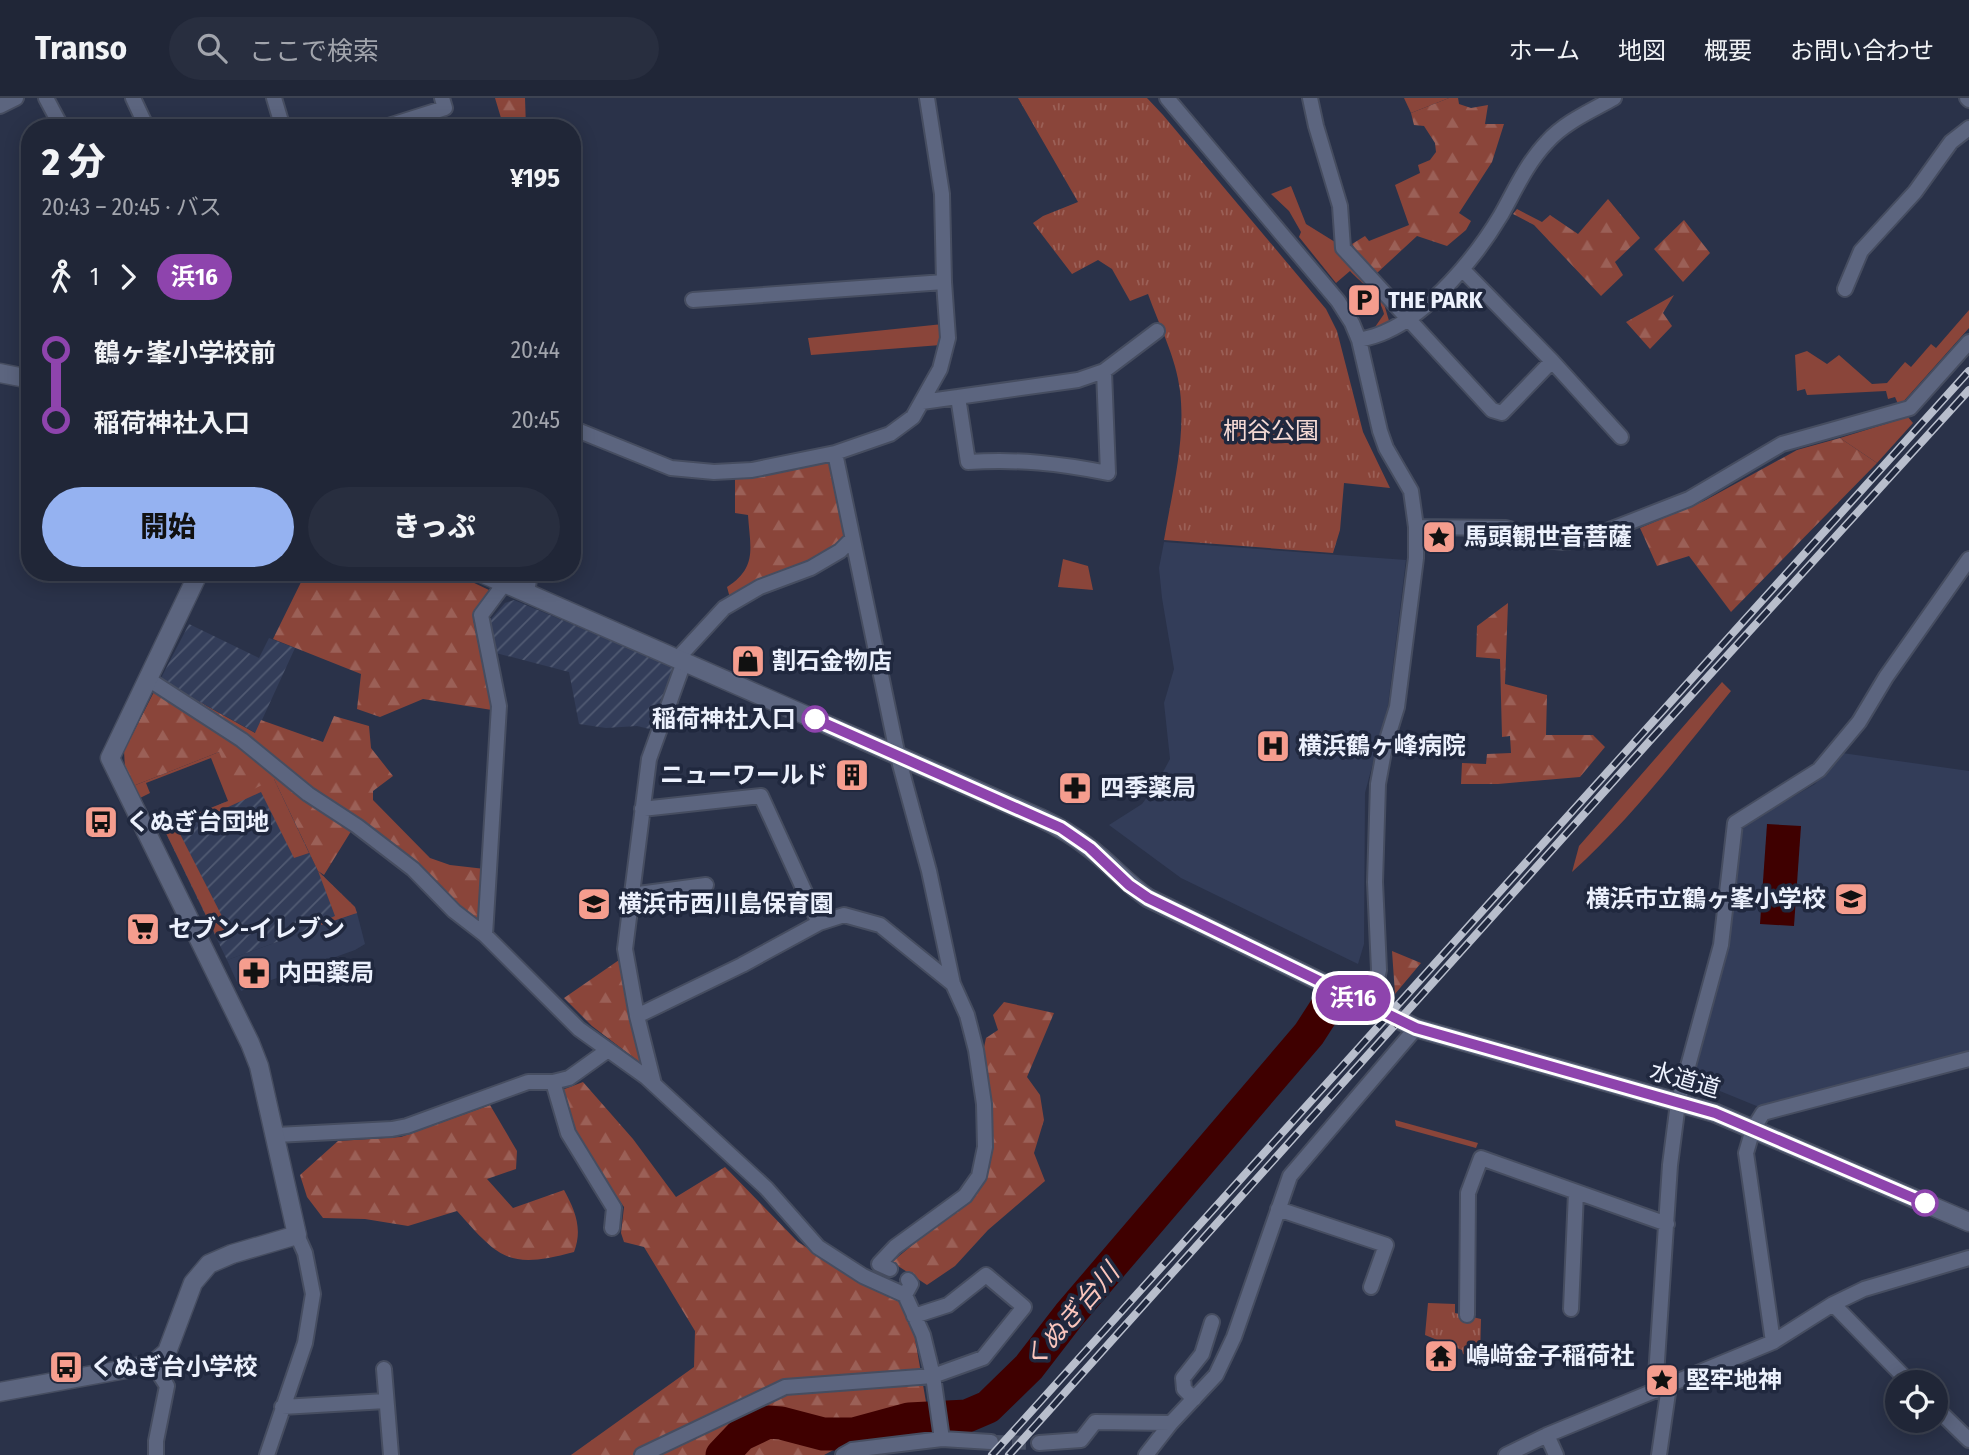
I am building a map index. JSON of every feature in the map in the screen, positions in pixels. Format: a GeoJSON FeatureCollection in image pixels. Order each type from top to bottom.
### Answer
{"type":"FeatureCollection","features":[{"type":"Feature","properties":{"kind":"street"},"geometry":{"type":"LineString","coordinates":[[46,98],[57,119]]}},
{"type":"Feature","properties":{"kind":"street"},"geometry":{"type":"LineString","coordinates":[[133,98],[143,119]]}},
{"type":"Feature","properties":{"kind":"street"},"geometry":{"type":"LineString","coordinates":[[274,98],[280,119]]}},
{"type":"Feature","properties":{"kind":"street"},"geometry":{"type":"LineString","coordinates":[[410,119],[445,108],[442,98]]}},
{"type":"Feature","properties":{"kind":"street"},"geometry":{"type":"LineString","coordinates":[[581,432],[671,468],[714,472],[752,470],[835,453],[890,435],[913,417],[940,369],[948,338],[943,282],[942,194],[927,98]]}},
{"type":"Feature","properties":{"kind":"street"},"geometry":{"type":"LineString","coordinates":[[1167,98],[1338,301],[1352,323],[1359,340],[1380,431],[1386,448],[1411,491],[1416,527],[1416,558],[1396,707],[1378,785],[1376,882],[1379,970],[1371,1007]]}},
{"type":"Feature","properties":{"kind":"street"},"geometry":{"type":"LineString","coordinates":[[1310,98],[1340,206],[1343,248],[1406,319],[1492,410],[1502,413],[1552,361]]}},
{"type":"Feature","properties":{"kind":"street"},"geometry":{"type":"LineString","coordinates":[[1359,340],[1385,332],[1435,297],[1463,270],[1500,216],[1535,156],[1549,139],[1569,123],[1614,98]]}},
{"type":"Feature","properties":{"kind":"street"},"geometry":{"type":"LineString","coordinates":[[1845,289],[1861,251],[1915,192],[1951,142],[1969,128]]}},
{"type":"Feature","properties":{"kind":"street"},"geometry":{"type":"LineString","coordinates":[[1463,270],[1552,361],[1621,437]]}},
{"type":"Feature","properties":{"kind":"street"},"geometry":{"type":"LineString","coordinates":[[692,300],[943,282]]}},
{"type":"Feature","properties":{"kind":"street"},"geometry":{"type":"LineString","coordinates":[[922,402],[1078,380],[1104,371],[1157,331]]}},
{"type":"Feature","properties":{"kind":"street"},"geometry":{"type":"LineString","coordinates":[[1416,527],[1506,528],[1546,540],[1563,542],[1588,538],[1689,499],[1782,444],[1910,408],[1969,342]]}},
{"type":"Feature","properties":{"kind":"street"},"geometry":{"type":"LineString","coordinates":[[958,397],[968,462],[1015,460],[1056,463],[1108,473],[1104,371]]}},
{"type":"Feature","properties":{"kind":"street"},"geometry":{"type":"LineString","coordinates":[[0,373],[21,377]]}},
{"type":"Feature","properties":{"kind":"street"},"geometry":{"type":"LineString","coordinates":[[835,453],[898,757],[929,871],[953,984],[967,1015],[976,1050],[984,1104],[985,1147],[979,1176],[965,1196],[895,1247],[879,1264],[890,1269]]}},
{"type":"Feature","properties":{"kind":"street"},"geometry":{"type":"LineString","coordinates":[[654,1084],[637,1016],[625,949],[649,759],[680,660],[724,608],[760,587],[811,568],[840,551],[852,539]]}},
{"type":"Feature","properties":{"kind":"street"},"geometry":{"type":"LineString","coordinates":[[1659,1455],[1670,1165],[1678,1103],[1721,945],[1735,822],[1819,770],[1859,722],[1886,677],[1967,565]]}},
{"type":"Feature","properties":{"kind":"street"},"geometry":{"type":"LineString","coordinates":[[195,581],[110,758],[250,1043],[259,1066],[297,1235],[305,1253],[313,1294],[305,1343],[267,1455]]}},
{"type":"Feature","properties":{"kind":"street","name":"水道道"},"geometry":{"type":"LineString","coordinates":[[498,581],[1061,828],[1090,848],[1129,885],[1148,898],[1416,1028],[1715,1113],[1969,1222]]}},
{"type":"Feature","properties":{"kind":"street"},"geometry":{"type":"LineString","coordinates":[[527,594],[529,581]]}},
{"type":"Feature","properties":{"kind":"street"},"geometry":{"type":"LineString","coordinates":[[485,935],[499,706],[481,615],[504,584]]}},
{"type":"Feature","properties":{"kind":"street"},"geometry":{"type":"LineString","coordinates":[[148,679],[242,740],[308,794],[357,826],[413,869],[454,911],[485,935],[579,1029],[654,1084],[766,1188],[818,1247],[863,1276],[907,1287],[933,1376],[941,1432]]}},
{"type":"Feature","properties":{"kind":"street"},"geometry":{"type":"LineString","coordinates":[[642,809],[761,796],[819,923]]}},
{"type":"Feature","properties":{"kind":"street"},"geometry":{"type":"LineString","coordinates":[[631,895],[706,885]]}},
{"type":"Feature","properties":{"kind":"street"},"geometry":{"type":"LineString","coordinates":[[637,1016],[742,965],[819,923],[844,915],[880,925],[953,984]]}},
{"type":"Feature","properties":{"kind":"street"},"geometry":{"type":"LineString","coordinates":[[1146,1455],[1171,1423],[1216,1375],[1234,1337],[1290,1176],[1416,1028]]}},
{"type":"Feature","properties":{"kind":"street"},"geometry":{"type":"LineString","coordinates":[[275,1135],[392,1129],[528,1082],[553,1082],[569,1078],[608,1050]]}},
{"type":"Feature","properties":{"kind":"street"},"geometry":{"type":"LineString","coordinates":[[1773,1342],[1746,1153],[1753,1129],[1763,1112],[1969,1059]]}},
{"type":"Feature","properties":{"kind":"street"},"geometry":{"type":"LineString","coordinates":[[553,1082],[568,1133],[614,1208],[612,1228]]}},
{"type":"Feature","properties":{"kind":"street"},"geometry":{"type":"LineString","coordinates":[[1468,1315],[1468,1193],[1481,1158],[1667,1224]]}},
{"type":"Feature","properties":{"kind":"street"},"geometry":{"type":"LineString","coordinates":[[1571,1309],[1576,1192]]}},
{"type":"Feature","properties":{"kind":"street"},"geometry":{"type":"LineString","coordinates":[[1278,1209],[1386,1245],[1370,1287]]}},
{"type":"Feature","properties":{"kind":"street"},"geometry":{"type":"LineString","coordinates":[[0,1392],[153,1364],[167,1352],[193,1283],[209,1264],[232,1254],[297,1235]]}},
{"type":"Feature","properties":{"kind":"street"},"geometry":{"type":"LineString","coordinates":[[1506,1455],[1547,1435],[1773,1342],[1833,1304],[1864,1289],[1969,1258]]}},
{"type":"Feature","properties":{"kind":"street"},"geometry":{"type":"LineString","coordinates":[[642,1455],[785,1387],[933,1376],[983,1358],[1024,1307],[986,1275],[948,1305],[915,1316]]}},
{"type":"Feature","properties":{"kind":"street"},"geometry":{"type":"LineString","coordinates":[[1833,1304],[1897,1370]]}},
{"type":"Feature","properties":{"kind":"street"},"geometry":{"type":"LineString","coordinates":[[1194,1399],[1184,1389],[1183,1378],[1202,1354],[1212,1322]]}},
{"type":"Feature","properties":{"kind":"street"},"geometry":{"type":"LineString","coordinates":[[153,1364],[167,1386],[156,1441],[156,1455]]}},
{"type":"Feature","properties":{"kind":"street"},"geometry":{"type":"LineString","coordinates":[[384,1369],[391,1455]]}},
{"type":"Feature","properties":{"kind":"street"},"geometry":{"type":"LineString","coordinates":[[282,1407],[386,1401]]}},
{"type":"Feature","properties":{"kind":"street"},"geometry":{"type":"LineString","coordinates":[[1948,1420],[1969,1440]]}},
{"type":"Feature","properties":{"kind":"street"},"geometry":{"type":"LineString","coordinates":[[1039,1443],[1081,1440],[1095,1422],[1171,1423]]}},
{"type":"Feature","properties":{"kind":"street"},"geometry":{"type":"LineString","coordinates":[[843,1455],[852,1450],[941,1432],[991,1442]]}},
{"type":"Feature","properties":{"kind":"street"},"geometry":{"type":"LineString","coordinates":[[1547,1435],[1556,1455]]}},
{"type":"Feature","properties":{"kind":"shaded area","name":"横浜鶴ヶ峰病院"},"geometry":{"type":"Polygon","coordinates":[[[1164,542],[1406,560],[1388,705],[1365,793],[1364,944],[1358,964],[1181,878],[1109,825],[1142,804],[1170,759],[1164,703],[1174,669],[1159,568],[1164,542]]]}},
{"type":"Feature","properties":{"kind":"shaded area"},"geometry":{"type":"Polygon","coordinates":[[[514,600],[677,668],[654,730],[637,726],[606,728],[579,724],[569,672],[496,653],[490,632],[491,619],[505,603],[514,600]]]}},
{"type":"Feature","properties":{"kind":"shaded area"},"geometry":{"type":"Polygon","coordinates":[[[189,624],[259,658],[269,638],[295,648],[256,733],[160,680],[189,624]]]}},
{"type":"Feature","properties":{"kind":"shaded area","name":"横浜市立鶴ヶ峯小学校"},"geometry":{"type":"Polygon","coordinates":[[[1842,753],[1969,771],[1969,1050],[1937,1061],[1759,1107],[1693,1080],[1729,943],[1737,854],[1743,826],[1815,784],[1842,753]]]}},
{"type":"Feature","properties":{"kind":"shaded area"},"geometry":{"type":"Polygon","coordinates":[[[274,779],[318,871],[355,907],[357,913],[227,960],[163,827],[274,779]]]}},
{"type":"Feature","properties":{"kind":"shaded area"},"geometry":{"type":"Polygon","coordinates":[[[1767,824],[1801,826],[1794,926],[1760,924],[1767,824]]]}},
{"type":"Feature","properties":{"kind":"shaded area"},"geometry":{"type":"Polygon","coordinates":[[[357,913],[365,944],[241,991],[227,960],[357,913]]]}},
{"type":"Feature","properties":{"kind":"green space"},"geometry":{"type":"Polygon","coordinates":[[[495,98],[525,98],[526,119],[501,119],[495,98]]]}},
{"type":"Feature","properties":{"kind":"green space","name":"椚谷公園"},"geometry":{"type":"Polygon","coordinates":[[[1018,98],[1147,98],[1326,309],[1337,331],[1363,432],[1390,488],[1344,483],[1340,530],[1333,553],[1164,540],[1181,428],[1180,391],[1171,354],[1148,294],[1130,301],[1112,269],[1098,260],[1072,274],[1033,223],[1043,216],[1078,202],[1018,98]]]}},
{"type":"Feature","properties":{"kind":"green space"},"geometry":{"type":"Polygon","coordinates":[[[1404,98],[1449,98],[1411,113],[1404,98]]]}},
{"type":"Feature","properties":{"kind":"green space"},"geometry":{"type":"Polygon","coordinates":[[[1449,98],[1458,98],[1459,104],[1471,108],[1488,105],[1485,124],[1504,124],[1492,162],[1459,213],[1471,221],[1466,230],[1447,246],[1417,236],[1377,273],[1352,244],[1365,236],[1369,241],[1409,225],[1395,185],[1420,173],[1418,165],[1430,160],[1436,152],[1435,143],[1424,126],[1414,125],[1411,113],[1449,98]]]}},
{"type":"Feature","properties":{"kind":"green space"},"geometry":{"type":"Polygon","coordinates":[[[1291,186],[1306,224],[1335,242],[1337,251],[1384,304],[1390,324],[1373,330],[1384,314],[1375,295],[1350,271],[1336,283],[1299,237],[1301,232],[1289,211],[1271,194],[1291,186]]]}},
{"type":"Feature","properties":{"kind":"green space"},"geometry":{"type":"Polygon","coordinates":[[[1608,199],[1640,238],[1615,262],[1623,275],[1601,296],[1534,225],[1513,214],[1517,209],[1542,222],[1550,215],[1578,234],[1608,199]]]}},
{"type":"Feature","properties":{"kind":"green space"},"geometry":{"type":"Polygon","coordinates":[[[1684,220],[1710,253],[1683,282],[1654,249],[1684,220]]]}},
{"type":"Feature","properties":{"kind":"green space"},"geometry":{"type":"Polygon","coordinates":[[[1674,295],[1663,313],[1672,326],[1650,349],[1626,322],[1674,295]]]}},
{"type":"Feature","properties":{"kind":"green space"},"geometry":{"type":"Polygon","coordinates":[[[1969,310],[1969,328],[1903,402],[1898,404],[1895,397],[1888,399],[1886,391],[1807,395],[1805,389],[1797,391],[1795,355],[1807,351],[1827,364],[1839,355],[1872,384],[1887,383],[1905,362],[1911,367],[1931,344],[1936,348],[1969,310]]]}},
{"type":"Feature","properties":{"kind":"green space"},"geometry":{"type":"Polygon","coordinates":[[[943,324],[941,345],[811,355],[808,338],[943,324]]]}},
{"type":"Feature","properties":{"kind":"green space"},"geometry":{"type":"Polygon","coordinates":[[[1908,417],[1913,423],[1877,463],[1840,438],[1908,417]]]}},
{"type":"Feature","properties":{"kind":"green space"},"geometry":{"type":"Polygon","coordinates":[[[1840,438],[1877,463],[1731,612],[1689,556],[1657,566],[1640,528],[1704,501],[1797,450],[1840,438]]]}},
{"type":"Feature","properties":{"kind":"green space"},"geometry":{"type":"Polygon","coordinates":[[[830,461],[846,531],[835,548],[808,564],[730,598],[727,587],[744,572],[750,556],[748,515],[735,513],[735,478],[830,461]]]}},
{"type":"Feature","properties":{"kind":"green space"},"geometry":{"type":"Polygon","coordinates":[[[1063,559],[1088,566],[1093,590],[1058,587],[1063,559]]]}},
{"type":"Feature","properties":{"kind":"green space"},"geometry":{"type":"Polygon","coordinates":[[[302,581],[470,581],[489,590],[473,619],[492,710],[423,699],[380,717],[357,709],[361,674],[273,639],[302,581]]]}},
{"type":"Feature","properties":{"kind":"green space"},"geometry":{"type":"Polygon","coordinates":[[[1508,603],[1505,684],[1547,695],[1546,735],[1593,735],[1605,747],[1580,777],[1498,784],[1461,784],[1462,763],[1486,764],[1487,754],[1511,753],[1510,736],[1502,737],[1500,659],[1476,657],[1477,626],[1508,603]]]}},
{"type":"Feature","properties":{"kind":"green space"},"geometry":{"type":"Polygon","coordinates":[[[160,680],[255,733],[261,720],[323,742],[334,716],[369,726],[371,748],[393,776],[373,791],[373,800],[430,858],[450,865],[485,869],[480,925],[358,820],[324,875],[318,871],[274,779],[238,797],[219,752],[133,786],[125,768],[124,751],[160,680]]]}},
{"type":"Feature","properties":{"kind":"green space"},"geometry":{"type":"Polygon","coordinates":[[[1722,682],[1731,691],[1635,808],[1572,872],[1579,846],[1722,682]]]}},
{"type":"Feature","properties":{"kind":"green space"},"geometry":{"type":"Polygon","coordinates":[[[219,752],[274,779],[309,853],[294,858],[261,792],[178,830],[229,930],[216,936],[163,827],[228,801],[211,758],[146,783],[150,793],[140,798],[133,786],[219,752]]]}},
{"type":"Feature","properties":{"kind":"green space"},"geometry":{"type":"Polygon","coordinates":[[[318,871],[355,907],[357,913],[321,925],[321,922],[335,916],[318,871]]]}},
{"type":"Feature","properties":{"kind":"green space"},"geometry":{"type":"Polygon","coordinates":[[[1392,951],[1421,963],[1395,994],[1392,951]]]}},
{"type":"Feature","properties":{"kind":"green space"},"geometry":{"type":"Polygon","coordinates":[[[619,960],[629,1015],[646,1067],[592,1026],[564,998],[619,960]]]}},
{"type":"Feature","properties":{"kind":"green space"},"geometry":{"type":"Polygon","coordinates":[[[1004,1002],[1054,1013],[1027,1077],[1040,1095],[1044,1120],[1034,1153],[1045,1181],[988,1230],[955,1266],[927,1285],[892,1262],[978,1190],[986,1174],[983,1052],[986,1038],[998,1030],[993,1015],[1004,1002]]]}},
{"type":"Feature","properties":{"kind":"green space"},"geometry":{"type":"Polygon","coordinates":[[[583,1082],[633,1139],[676,1197],[725,1167],[798,1242],[846,1272],[900,1300],[913,1327],[930,1425],[860,1436],[824,1455],[571,1455],[694,1367],[695,1331],[644,1247],[624,1242],[621,1233],[624,1207],[582,1147],[562,1090],[583,1082]]]}},
{"type":"Feature","properties":{"kind":"green space"},"geometry":{"type":"Polygon","coordinates":[[[490,1105],[517,1151],[516,1169],[487,1179],[513,1208],[564,1190],[578,1228],[574,1252],[534,1260],[519,1259],[495,1249],[457,1211],[408,1226],[365,1219],[323,1218],[307,1197],[300,1175],[338,1141],[401,1137],[490,1105]]]}},
{"type":"Feature","properties":{"kind":"green space"},"geometry":{"type":"Polygon","coordinates":[[[1395,1120],[1478,1143],[1476,1148],[1396,1126],[1395,1120]]]}},
{"type":"Feature","properties":{"kind":"green space"},"geometry":{"type":"Polygon","coordinates":[[[1428,1303],[1455,1304],[1455,1313],[1481,1319],[1480,1359],[1463,1354],[1462,1350],[1425,1335],[1428,1303]]]}},
{"type":"Feature","properties":{"kind":"waterway","name":"くぬぎ台川"},"geometry":{"type":"LineString","coordinates":[[722,1455],[741,1435],[768,1422],[823,1434],[854,1434],[909,1419],[967,1416],[988,1407],[1029,1367],[1069,1315],[1309,1034],[1329,1003]]}},
{"type":"Feature","properties":{"kind":"tunnel"},"geometry":{"type":"LineString","coordinates":[[991,1442],[1039,1443]]}},
{"type":"Feature","properties":{"kind":"railway"},"geometry":{"type":"LineString","coordinates":[[992,1455],[1969,371]]}},
{"type":"Feature","properties":{"kind":"railway"},"geometry":{"type":"LineString","coordinates":[[1009,1455],[1655,735],[1969,390]]}},
{"type":"Feature","properties":{"kind":"bus line","name":"浜16"},"geometry":{"type":"LineString","coordinates":[[815,719],[1061,828],[1090,848],[1129,885],[1148,898],[1416,1028],[1715,1113],[1925,1203]]}},
{"type":"Feature","properties":{"kind":"place","name":"THE PARK"},"geometry":{"type":"Point","coordinates":[1364,300]}},
{"type":"Feature","properties":{"kind":"place","name":"馬頭観世音菩薩"},"geometry":{"type":"Point","coordinates":[1439,537]}},
{"type":"Feature","properties":{"kind":"place","name":"割石金物店"},"geometry":{"type":"Point","coordinates":[748,661]}},
{"type":"Feature","properties":{"kind":"place","name":"稲荷神社入口"},"geometry":{"type":"Point","coordinates":[815,719]}},
{"type":"Feature","properties":{"kind":"place","name":"横浜鶴ヶ峰病院"},"geometry":{"type":"Point","coordinates":[1273,746]}},
{"type":"Feature","properties":{"kind":"place","name":"ニューワールド"},"geometry":{"type":"Point","coordinates":[852,775]}},
{"type":"Feature","properties":{"kind":"place","name":"四季薬局"},"geometry":{"type":"Point","coordinates":[1075,788]}},
{"type":"Feature","properties":{"kind":"place","name":"くぬぎ台団地"},"geometry":{"type":"Point","coordinates":[101,822]}},
{"type":"Feature","properties":{"kind":"place","name":"横浜市立鶴ヶ峯小学校"},"geometry":{"type":"Point","coordinates":[1851,899]}},
{"type":"Feature","properties":{"kind":"place","name":"横浜市西川島保育園"},"geometry":{"type":"Point","coordinates":[594,904]}},
{"type":"Feature","properties":{"kind":"place","name":"セブン-イレブン"},"geometry":{"type":"Point","coordinates":[143,929]}},
{"type":"Feature","properties":{"kind":"place","name":"内田薬局"},"geometry":{"type":"Point","coordinates":[254,973]}},
{"type":"Feature","properties":{"kind":"place","name":"嶋﨑金子稲荷社"},"geometry":{"type":"Point","coordinates":[1441,1356]}},
{"type":"Feature","properties":{"kind":"place","name":"くぬぎ台小学校"},"geometry":{"type":"Point","coordinates":[66,1367]}},
{"type":"Feature","properties":{"kind":"place","name":"堅牢地神"},"geometry":{"type":"Point","coordinates":[1662,1380]}}]}
